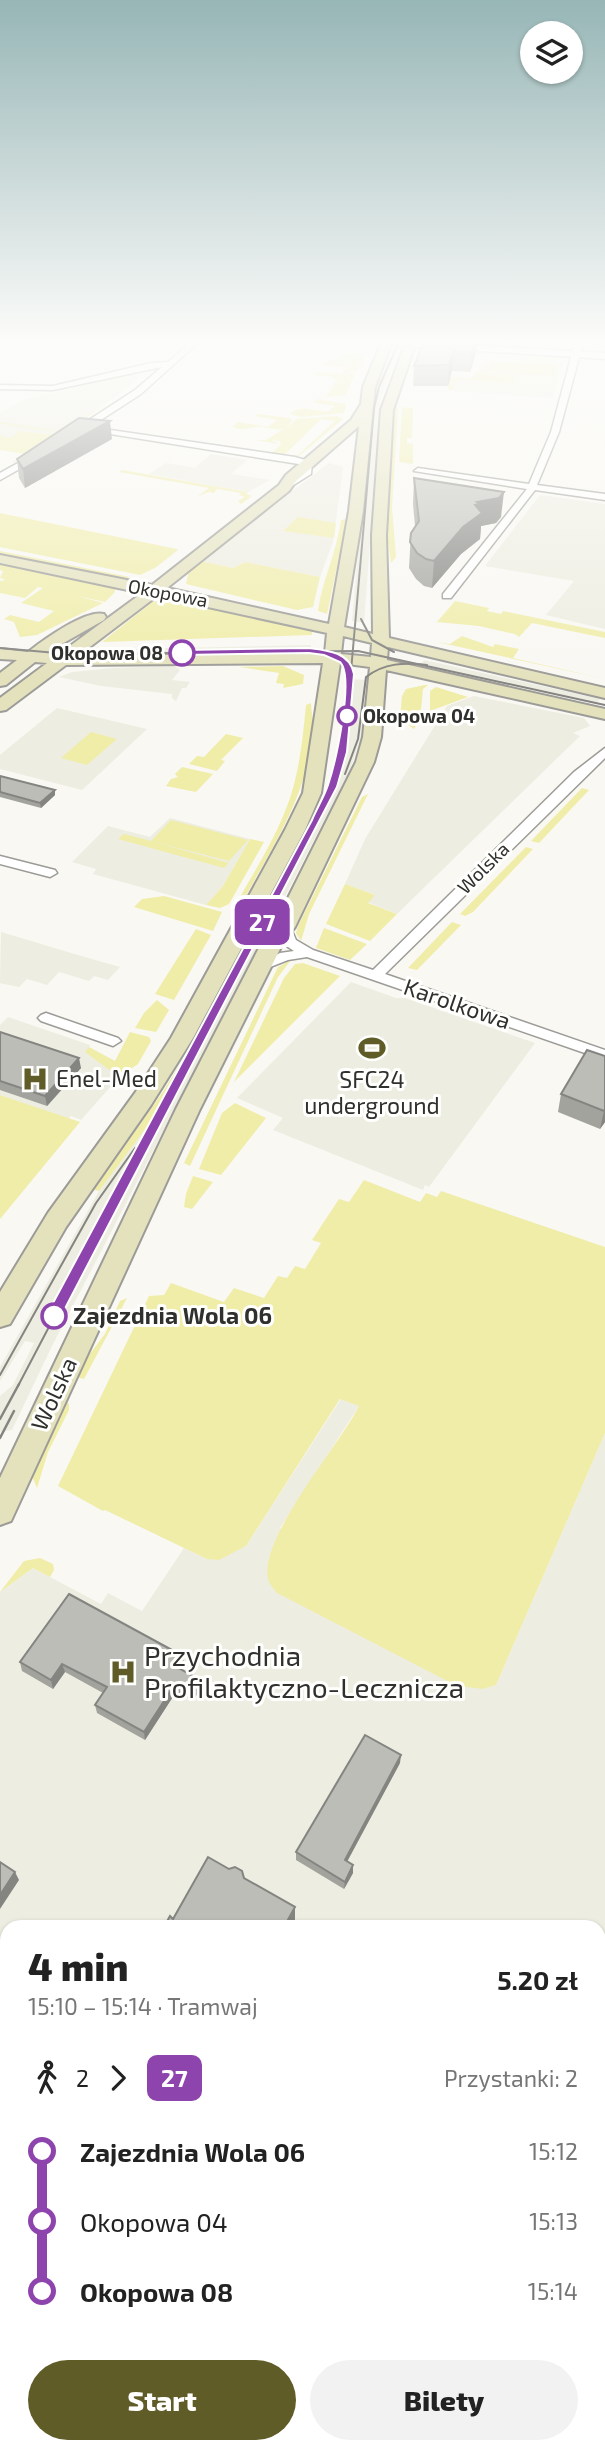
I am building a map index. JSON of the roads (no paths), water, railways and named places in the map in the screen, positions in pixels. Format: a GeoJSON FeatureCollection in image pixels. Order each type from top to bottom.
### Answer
{"type":"FeatureCollection","features":[{"type":"Feature","properties":{"kind":"main road"},"geometry":{"type":"LineString","coordinates":[[0,681],[57,638],[149,589],[185,565],[284,488],[289,480],[320,453]]}},
{"type":"Feature","properties":{"kind":"main road"},"geometry":{"type":"LineString","coordinates":[[0,1316],[47,1235],[143,1099],[182,1038],[305,809],[315,781],[331,657],[356,511],[362,453]]}},
{"type":"Feature","properties":{"kind":"main road"},"geometry":{"type":"LineString","coordinates":[[284,927],[365,762],[372,737],[380,642],[379,535],[385,453]]}},
{"type":"Feature","properties":{"kind":"main road","name":"Okopowa"},"geometry":{"type":"LineString","coordinates":[[0,559],[149,589],[380,642]]}},
{"type":"Feature","properties":{"kind":"main road"},"geometry":{"type":"LineString","coordinates":[[0,706],[149,589]]}},
{"type":"Feature","properties":{"kind":"main road"},"geometry":{"type":"LineString","coordinates":[[380,642],[605,694]]}},
{"type":"Feature","properties":{"kind":"main road"},"geometry":{"type":"LineString","coordinates":[[0,654],[61,660],[331,657],[379,662],[605,713]]}},
{"type":"Feature","properties":{"kind":"main road"},"geometry":{"type":"LineString","coordinates":[[278,657],[312,664],[329,675]]}},
{"type":"Feature","properties":{"kind":"main road"},"geometry":{"type":"LineString","coordinates":[[376,697],[401,680],[436,675]]}},
{"type":"Feature","properties":{"kind":"main road","name":"Wolska"},"geometry":{"type":"LineString","coordinates":[[2,1502],[188,1109],[273,942],[284,927]]}},
{"type":"Feature","properties":{"kind":"street"},"geometry":{"type":"LineString","coordinates":[[0,477],[40,453]]}},
{"type":"Feature","properties":{"kind":"street"},"geometry":{"type":"LineString","coordinates":[[252,453],[309,464]]}},
{"type":"Feature","properties":{"kind":"street"},"geometry":{"type":"LineString","coordinates":[[447,596],[532,486],[546,453]]}},
{"type":"Feature","properties":{"kind":"street"},"geometry":{"type":"LineString","coordinates":[[0,464],[17,467]]}},
{"type":"Feature","properties":{"kind":"street"},"geometry":{"type":"LineString","coordinates":[[418,471],[605,497]]}},
{"type":"Feature","properties":{"kind":"street","name":"Wolska"},"geometry":{"type":"LineString","coordinates":[[593,761],[605,737]]}},
{"type":"Feature","properties":{"kind":"street","name":"Wolska"},"geometry":{"type":"LineString","coordinates":[[375,976],[605,752]]}},
{"type":"Feature","properties":{"kind":"street"},"geometry":{"type":"LineString","coordinates":[[0,860],[50,873]]}},
{"type":"Feature","properties":{"kind":"street","name":"Karolkowa"},"geometry":{"type":"LineString","coordinates":[[284,927],[290,942],[309,953],[605,1055]]}},
{"type":"Feature","properties":{"kind":"street"},"geometry":{"type":"LineString","coordinates":[[260,968],[285,956],[309,953]]}},
{"type":"Feature","properties":{"kind":"street"},"geometry":{"type":"LineString","coordinates":[[46,1018],[113,1041]]}},
{"type":"Feature","properties":{"kind":"tram line"},"geometry":{"type":"LineString","coordinates":[[353,651],[370,453]]}},
{"type":"Feature","properties":{"kind":"tram line"},"geometry":{"type":"LineString","coordinates":[[361,619],[372,640],[394,652]]}},
{"type":"Feature","properties":{"kind":"tram line"},"geometry":{"type":"LineString","coordinates":[[0,648],[68,654],[353,651]]}},
{"type":"Feature","properties":{"kind":"tram line","name":"27"},"geometry":{"type":"LineString","coordinates":[[54,1316],[317,820],[339,769],[345,740],[350,671],[348,665],[336,656],[309,650],[182,653]]}},
{"type":"Feature","properties":{"kind":"tram line"},"geometry":{"type":"LineString","coordinates":[[18,1386],[332,787],[345,740],[353,651]]}},
{"type":"Feature","properties":{"kind":"tram line"},"geometry":{"type":"LineString","coordinates":[[353,651],[420,665]]}},
{"type":"Feature","properties":{"kind":"tram line"},"geometry":{"type":"LineString","coordinates":[[345,774],[358,739],[366,677],[395,665],[420,665]]}},
{"type":"Feature","properties":{"kind":"tram line"},"geometry":{"type":"LineString","coordinates":[[420,665],[427,665]]}},
{"type":"Feature","properties":{"kind":"tram line"},"geometry":{"type":"LineString","coordinates":[[420,665],[605,705]]}},
{"type":"Feature","properties":{"kind":"tram line"},"geometry":{"type":"LineString","coordinates":[[0,1375],[96,1203],[135,1148]]}},
{"type":"Feature","properties":{"kind":"tram line"},"geometry":{"type":"LineString","coordinates":[[0,1419],[19,1384]]}},
{"type":"Feature","properties":{"kind":"tram line"},"geometry":{"type":"LineString","coordinates":[[0,1438],[14,1411]]}},
{"type":"Feature","properties":{"kind":"place","name":"Okopowa 08"},"geometry":{"type":"Point","coordinates":[182,653]}},
{"type":"Feature","properties":{"kind":"place","name":"Okopowa 04"},"geometry":{"type":"Point","coordinates":[347,716]}},
{"type":"Feature","properties":{"kind":"place","name":"SFC24 underground"},"geometry":{"type":"Point","coordinates":[372,1048]}},
{"type":"Feature","properties":{"kind":"place","name":"Enel-Med"},"geometry":{"type":"Point","coordinates":[35,1079]}},
{"type":"Feature","properties":{"kind":"place","name":"Zajezdnia Wola 06"},"geometry":{"type":"Point","coordinates":[54,1316]}},
{"type":"Feature","properties":{"kind":"place","name":"Przychodnia Profilaktyczno-Lecznicza"},"geometry":{"type":"Point","coordinates":[123,1672]}}]}
